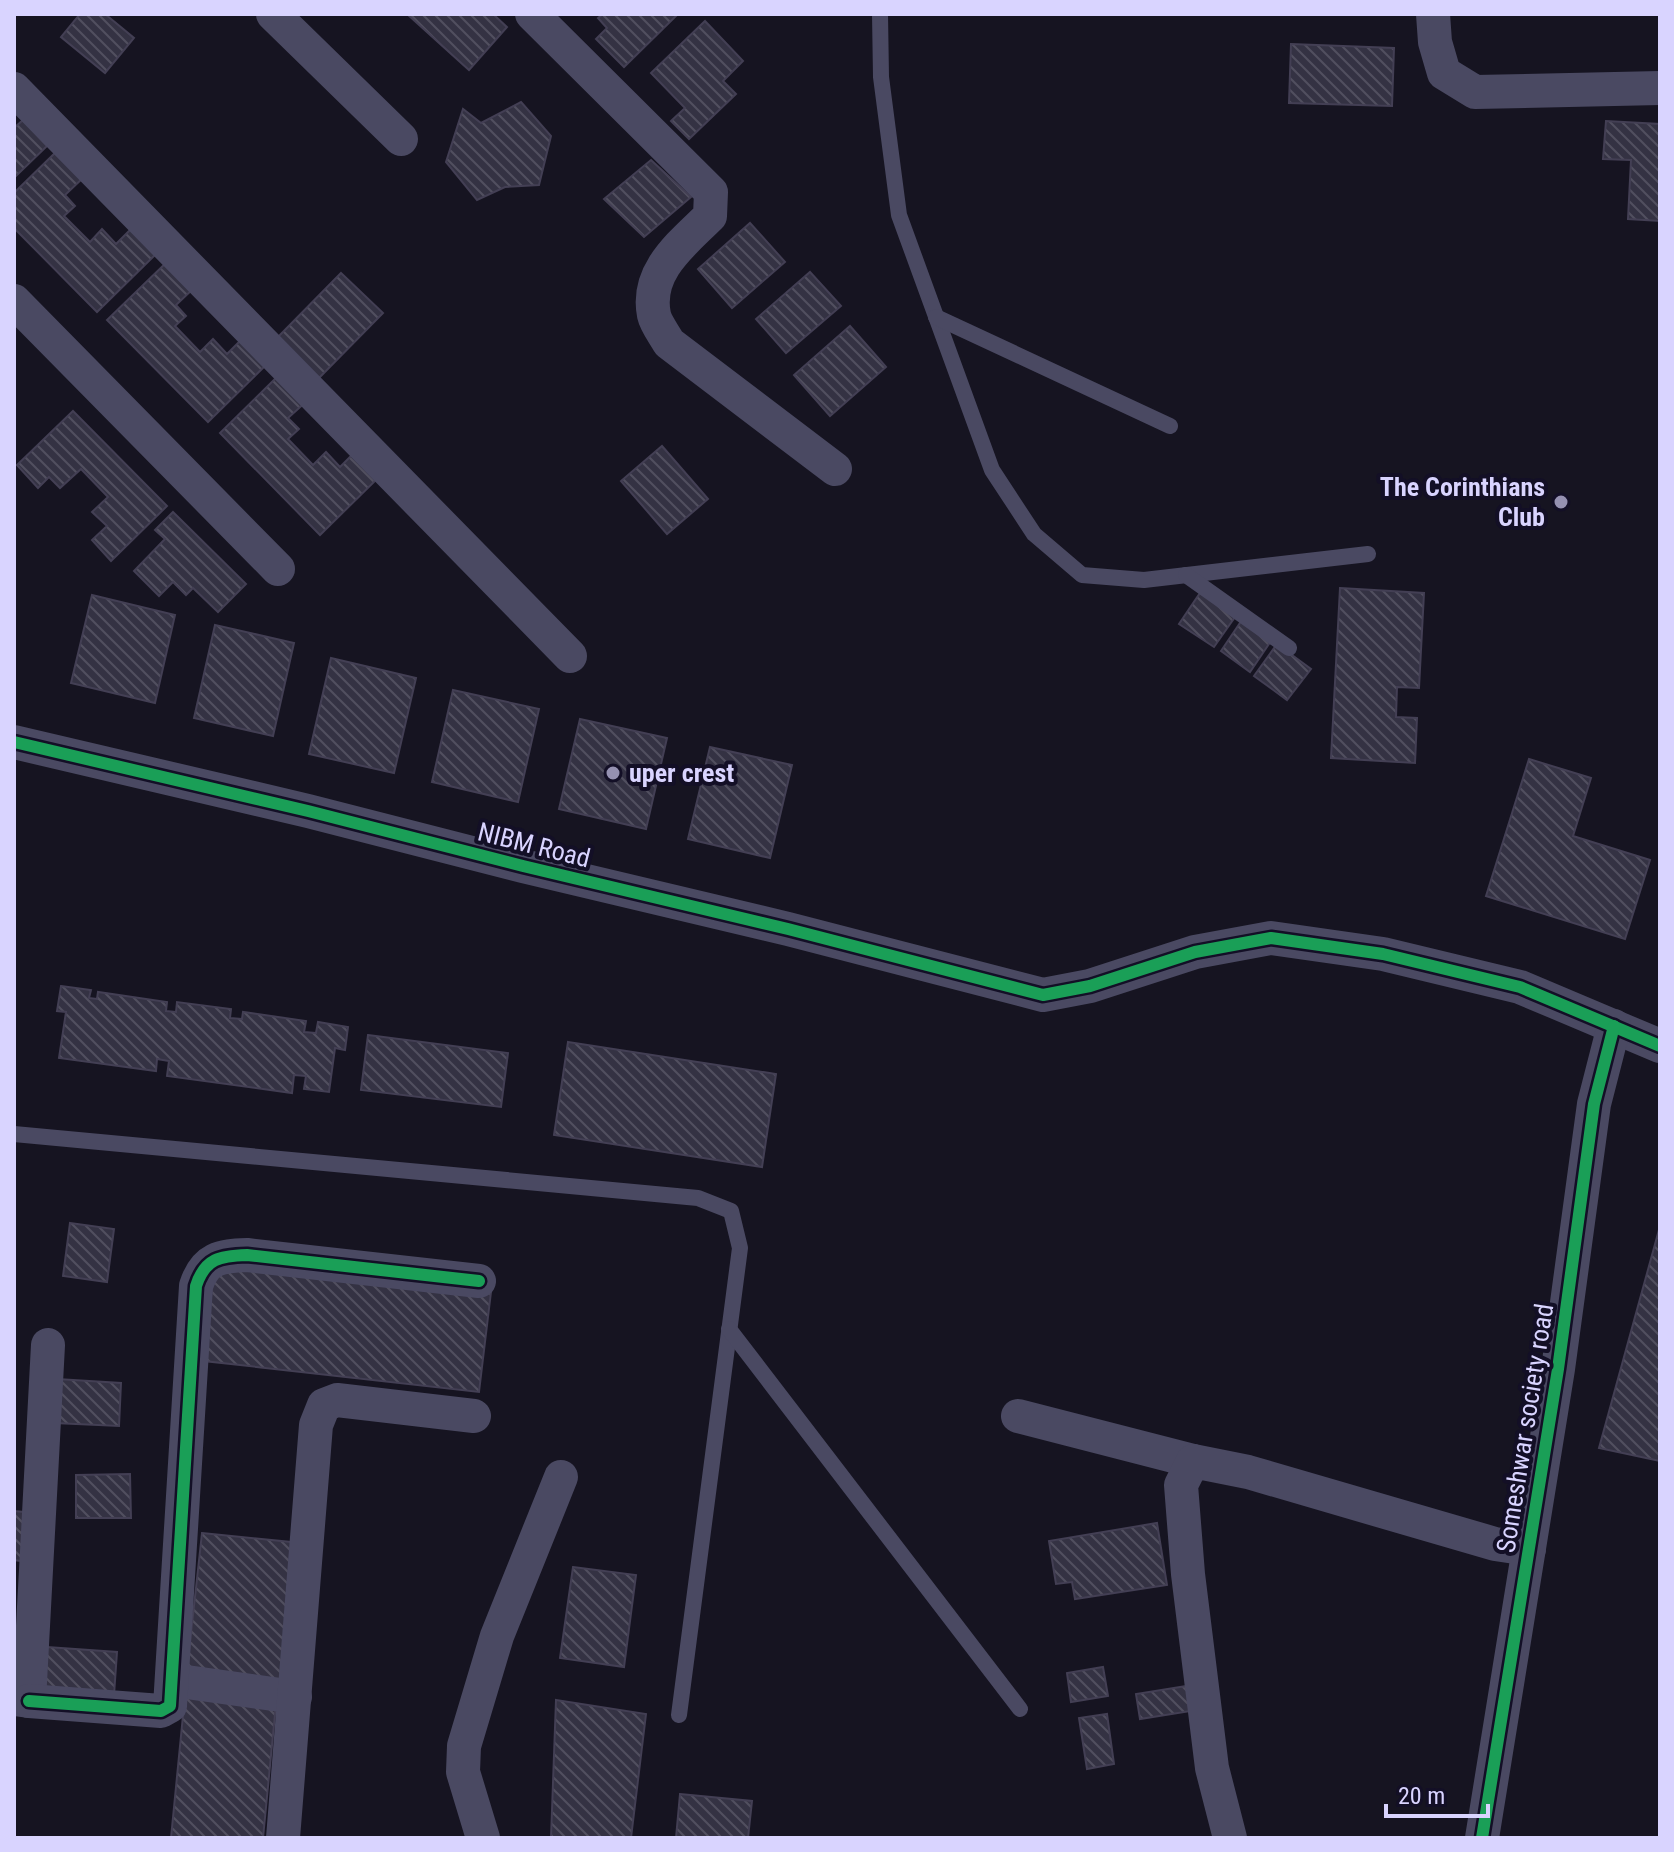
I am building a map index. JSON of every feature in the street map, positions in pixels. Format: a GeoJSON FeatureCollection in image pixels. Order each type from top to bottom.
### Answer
{"type":"FeatureCollection","features":[{"type":"Feature","properties":{"kind":"street"},"geometry":{"type":"LineString","coordinates":[[273,14],[401,139]]}},
{"type":"Feature","properties":{"kind":"street"},"geometry":{"type":"LineString","coordinates":[[532,14],[711,192],[710,216],[663,263],[654,291],[654,316],[669,343],[835,469]]}},
{"type":"Feature","properties":{"kind":"street"},"geometry":{"type":"LineString","coordinates":[[1433,14],[1435,42],[1444,73],[1475,92],[1660,88]]}},
{"type":"Feature","properties":{"kind":"street"},"geometry":{"type":"LineString","coordinates":[[14,89],[570,656]]}},
{"type":"Feature","properties":{"kind":"street"},"geometry":{"type":"LineString","coordinates":[[14,301],[278,569]]}},
{"type":"Feature","properties":{"kind":"street","name":"NIBM Road"},"geometry":{"type":"LineString","coordinates":[[14,742],[788,929],[1043,995],[1090,986],[1195,952],[1271,938],[1383,954],[1446,968],[1520,987],[1614,1026]]}},
{"type":"Feature","properties":{"kind":"street"},"geometry":{"type":"LineString","coordinates":[[1614,1026],[1660,1046]]}},
{"type":"Feature","properties":{"kind":"street","name":"Someshwar society road"},"geometry":{"type":"LineString","coordinates":[[1482,1838],[1558,1369],[1594,1104],[1614,1026]]}},
{"type":"Feature","properties":{"kind":"street"},"geometry":{"type":"LineString","coordinates":[[48,1345],[21,1700],[161,1711],[170,1706],[196,1286],[201,1271],[210,1262],[224,1256],[247,1255],[479,1281]]}},
{"type":"Feature","properties":{"kind":"street"},"geometry":{"type":"LineString","coordinates":[[283,1838],[316,1425],[324,1405],[337,1400],[474,1416]]}},
{"type":"Feature","properties":{"kind":"street"},"geometry":{"type":"LineString","coordinates":[[1018,1416],[1248,1472],[1495,1544],[1529,1549]]}},
{"type":"Feature","properties":{"kind":"street"},"geometry":{"type":"LineString","coordinates":[[1193,1461],[1181,1485],[1188,1574],[1212,1768],[1230,1838]]}},
{"type":"Feature","properties":{"kind":"street"},"geometry":{"type":"LineString","coordinates":[[483,1838],[463,1772],[464,1746],[497,1636],[561,1477]]}},
{"type":"Feature","properties":{"kind":"street"},"geometry":{"type":"LineString","coordinates":[[172,1680],[295,1697]]}},
{"type":"Feature","properties":{"kind":"lane"},"geometry":{"type":"LineString","coordinates":[[880,14],[881,77],[899,215],[992,470],[1034,534],[1082,575],[1144,580],[1368,554]]}},
{"type":"Feature","properties":{"kind":"lane"},"geometry":{"type":"LineString","coordinates":[[936,317],[1170,426]]}},
{"type":"Feature","properties":{"kind":"lane"},"geometry":{"type":"LineString","coordinates":[[1186,575],[1289,648]]}},
{"type":"Feature","properties":{"kind":"lane"},"geometry":{"type":"LineString","coordinates":[[14,1134],[698,1198],[731,1211],[740,1248],[679,1715]]}},
{"type":"Feature","properties":{"kind":"lane"},"geometry":{"type":"LineString","coordinates":[[729,1329],[1020,1709]]}},
{"type":"Feature","properties":{"kind":"building"},"geometry":{"type":"Polygon","coordinates":[[[80,14],[105,14],[134,38],[105,73],[61,37],[80,14]]]}},
{"type":"Feature","properties":{"kind":"building"},"geometry":{"type":"Polygon","coordinates":[[[407,14],[493,14],[507,27],[469,70],[407,14]]]}},
{"type":"Feature","properties":{"kind":"building"},"geometry":{"type":"Polygon","coordinates":[[[603,14],[678,14],[624,67],[596,39],[607,28],[598,18],[603,14]]]}},
{"type":"Feature","properties":{"kind":"building"},"geometry":{"type":"Polygon","coordinates":[[[705,21],[743,61],[723,81],[736,94],[689,139],[671,121],[685,108],[651,73],[705,21]]]}},
{"type":"Feature","properties":{"kind":"building"},"geometry":{"type":"Polygon","coordinates":[[[1291,44],[1394,48],[1392,106],[1289,103],[1291,44]]]}},
{"type":"Feature","properties":{"kind":"building"},"geometry":{"type":"Polygon","coordinates":[[[521,102],[551,136],[539,185],[505,187],[477,200],[446,162],[463,109],[481,123],[521,102]]]}},
{"type":"Feature","properties":{"kind":"building"},"geometry":{"type":"Polygon","coordinates":[[[23,120],[47,146],[14,178],[14,128],[23,120]]]}},
{"type":"Feature","properties":{"kind":"building"},"geometry":{"type":"Polygon","coordinates":[[[1606,121],[1660,124],[1660,221],[1628,219],[1631,160],[1603,159],[1606,121]]]}},
{"type":"Feature","properties":{"kind":"building"},"geometry":{"type":"Polygon","coordinates":[[[58,150],[84,177],[65,195],[75,206],[64,216],[90,242],[102,229],[116,244],[133,227],[157,253],[97,312],[14,228],[14,193],[58,150]]]}},
{"type":"Feature","properties":{"kind":"building"},"geometry":{"type":"Polygon","coordinates":[[[651,160],[691,197],[644,237],[604,199],[651,160]]]}},
{"type":"Feature","properties":{"kind":"building"},"geometry":{"type":"Polygon","coordinates":[[[750,223],[785,262],[732,308],[698,269],[750,223]]]}},
{"type":"Feature","properties":{"kind":"building"},"geometry":{"type":"Polygon","coordinates":[[[169,260],[195,287],[176,305],[186,316],[175,326],[200,352],[213,339],[227,354],[244,337],[269,362],[208,422],[107,320],[169,260]]]}},
{"type":"Feature","properties":{"kind":"building"},"geometry":{"type":"Polygon","coordinates":[[[810,272],[841,306],[786,353],[756,319],[810,272]]]}},
{"type":"Feature","properties":{"kind":"building"},"geometry":{"type":"Polygon","coordinates":[[[341,273],[383,313],[316,381],[274,341],[341,273]]]}},
{"type":"Feature","properties":{"kind":"building"},"geometry":{"type":"Polygon","coordinates":[[[850,326],[886,367],[830,416],[794,375],[850,326]]]}},
{"type":"Feature","properties":{"kind":"building"},"geometry":{"type":"Polygon","coordinates":[[[281,373],[308,400],[288,418],[299,429],[288,439],[313,465],[326,452],[340,467],[357,450],[381,475],[320,535],[220,433],[281,373]]]}},
{"type":"Feature","properties":{"kind":"building"},"geometry":{"type":"Polygon","coordinates":[[[73,411],[167,506],[111,561],[92,540],[107,526],[92,512],[108,497],[81,469],[60,488],[49,477],[38,488],[17,465],[73,411]]]}},
{"type":"Feature","properties":{"kind":"building"},"geometry":{"type":"Polygon","coordinates":[[[662,446],[708,499],[667,534],[621,481],[662,446]]]}},
{"type":"Feature","properties":{"kind":"building"},"geometry":{"type":"Polygon","coordinates":[[[173,512],[246,584],[218,612],[193,588],[186,595],[173,582],[159,596],[134,571],[165,539],[155,530],[173,512]]]}},
{"type":"Feature","properties":{"kind":"building"},"geometry":{"type":"Polygon","coordinates":[[[1340,588],[1424,593],[1419,688],[1397,687],[1396,717],[1417,718],[1415,763],[1331,758],[1340,588]]]}},
{"type":"Feature","properties":{"kind":"building"},"geometry":{"type":"Polygon","coordinates":[[[1200,593],[1235,617],[1214,647],[1179,624],[1200,593]]]}},
{"type":"Feature","properties":{"kind":"building"},"geometry":{"type":"Polygon","coordinates":[[[92,595],[175,615],[155,703],[71,683],[92,595]]]}},
{"type":"Feature","properties":{"kind":"building"},"geometry":{"type":"Polygon","coordinates":[[[1242,620],[1271,641],[1250,672],[1221,651],[1242,620]]]}},
{"type":"Feature","properties":{"kind":"building"},"geometry":{"type":"Polygon","coordinates":[[[215,625],[294,643],[273,736],[194,718],[215,625]]]}},
{"type":"Feature","properties":{"kind":"building"},"geometry":{"type":"Polygon","coordinates":[[[1277,644],[1311,669],[1287,700],[1254,676],[1277,644]]]}},
{"type":"Feature","properties":{"kind":"building"},"geometry":{"type":"Polygon","coordinates":[[[331,658],[416,678],[394,773],[309,754],[331,658]]]}},
{"type":"Feature","properties":{"kind":"building"},"geometry":{"type":"Polygon","coordinates":[[[453,690],[539,709],[518,802],[432,782],[453,690]]]}},
{"type":"Feature","properties":{"kind":"building","name":"uper crest"},"geometry":{"type":"Polygon","coordinates":[[[580,719],[667,738],[646,829],[559,809],[580,719]]]}},
{"type":"Feature","properties":{"kind":"building"},"geometry":{"type":"Polygon","coordinates":[[[710,747],[792,765],[770,858],[688,839],[710,747]]]}},
{"type":"Feature","properties":{"kind":"building"},"geometry":{"type":"Polygon","coordinates":[[[1529,759],[1591,778],[1573,836],[1650,860],[1625,939],[1486,896],[1529,759]]]}},
{"type":"Feature","properties":{"kind":"building"},"geometry":{"type":"Polygon","coordinates":[[[61,986],[91,990],[89,998],[97,999],[98,992],[167,1002],[166,1011],[176,1012],[177,1002],[231,1009],[230,1018],[242,1019],[243,1012],[306,1021],[304,1032],[316,1033],[318,1022],[348,1027],[345,1050],[335,1048],[329,1092],[304,1089],[306,1076],[294,1075],[292,1093],[167,1076],[169,1061],[157,1059],[156,1071],[59,1058],[66,1012],[57,1011],[61,986]]]}},
{"type":"Feature","properties":{"kind":"building"},"geometry":{"type":"Polygon","coordinates":[[[368,1035],[508,1053],[501,1107],[361,1090],[368,1035]]]}},
{"type":"Feature","properties":{"kind":"building"},"geometry":{"type":"Polygon","coordinates":[[[568,1042],[776,1074],[762,1167],[554,1135],[568,1042]]]}},
{"type":"Feature","properties":{"kind":"building"},"geometry":{"type":"Polygon","coordinates":[[[70,1223],[114,1229],[107,1282],[63,1276],[70,1223]]]}},
{"type":"Feature","properties":{"kind":"building"},"geometry":{"type":"Polygon","coordinates":[[[1660,1226],[1660,1461],[1599,1448],[1660,1226]]]}},
{"type":"Feature","properties":{"kind":"building"},"geometry":{"type":"Polygon","coordinates":[[[215,1261],[491,1292],[479,1392],[204,1361],[215,1261]]]}},
{"type":"Feature","properties":{"kind":"building"},"geometry":{"type":"Polygon","coordinates":[[[57,1379],[121,1383],[119,1426],[55,1423],[57,1379]]]}},
{"type":"Feature","properties":{"kind":"building"},"geometry":{"type":"Polygon","coordinates":[[[130,1474],[131,1518],[76,1518],[76,1475],[130,1474]]]}},
{"type":"Feature","properties":{"kind":"building"},"geometry":{"type":"Polygon","coordinates":[[[14,1511],[34,1513],[29,1562],[14,1560],[14,1511]]]}},
{"type":"Feature","properties":{"kind":"building"},"geometry":{"type":"Polygon","coordinates":[[[1157,1523],[1167,1585],[1075,1599],[1072,1582],[1056,1584],[1049,1541],[1157,1523]]]}},
{"type":"Feature","properties":{"kind":"building"},"geometry":{"type":"Polygon","coordinates":[[[202,1533],[301,1543],[286,1680],[187,1670],[202,1533]]]}},
{"type":"Feature","properties":{"kind":"building"},"geometry":{"type":"Polygon","coordinates":[[[573,1567],[636,1575],[624,1667],[560,1658],[573,1567]]]}},
{"type":"Feature","properties":{"kind":"building"},"geometry":{"type":"Polygon","coordinates":[[[47,1647],[117,1652],[114,1695],[44,1691],[47,1647]]]}},
{"type":"Feature","properties":{"kind":"building"},"geometry":{"type":"Polygon","coordinates":[[[1103,1667],[1108,1696],[1071,1702],[1067,1673],[1103,1667]]]}},
{"type":"Feature","properties":{"kind":"building"},"geometry":{"type":"Polygon","coordinates":[[[1193,1685],[1197,1710],[1140,1719],[1136,1694],[1193,1685]]]}},
{"type":"Feature","properties":{"kind":"building"},"geometry":{"type":"Polygon","coordinates":[[[185,1695],[276,1704],[263,1838],[171,1838],[185,1695]]]}},
{"type":"Feature","properties":{"kind":"building"},"geometry":{"type":"Polygon","coordinates":[[[556,1700],[646,1714],[631,1838],[551,1838],[556,1700]]]}},
{"type":"Feature","properties":{"kind":"building"},"geometry":{"type":"Polygon","coordinates":[[[1107,1714],[1114,1764],[1087,1769],[1079,1718],[1107,1714]]]}},
{"type":"Feature","properties":{"kind":"building"},"geometry":{"type":"Polygon","coordinates":[[[680,1794],[752,1801],[748,1838],[676,1838],[680,1794]]]}},
{"type":"Feature","properties":{"kind":"cycle path"},"geometry":{"type":"LineString","coordinates":[[14,742],[788,929],[1043,995],[1090,986],[1195,952],[1271,938],[1383,954],[1520,987],[1660,1046]]}},
{"type":"Feature","properties":{"kind":"cycle path"},"geometry":{"type":"LineString","coordinates":[[1482,1838],[1558,1369],[1594,1104],[1614,1026]]}},
{"type":"Feature","properties":{"kind":"cycle path"},"geometry":{"type":"LineString","coordinates":[[29,1701],[161,1711],[170,1706],[196,1286],[209,1264],[229,1256],[247,1255],[479,1281]]}},
{"type":"Feature","properties":{"kind":"place","name":"The Corinthians Club"},"geometry":{"type":"Point","coordinates":[1561,502]}},
{"type":"Feature","properties":{"kind":"place","name":"uper crest"},"geometry":{"type":"Point","coordinates":[613,773]}}]}
